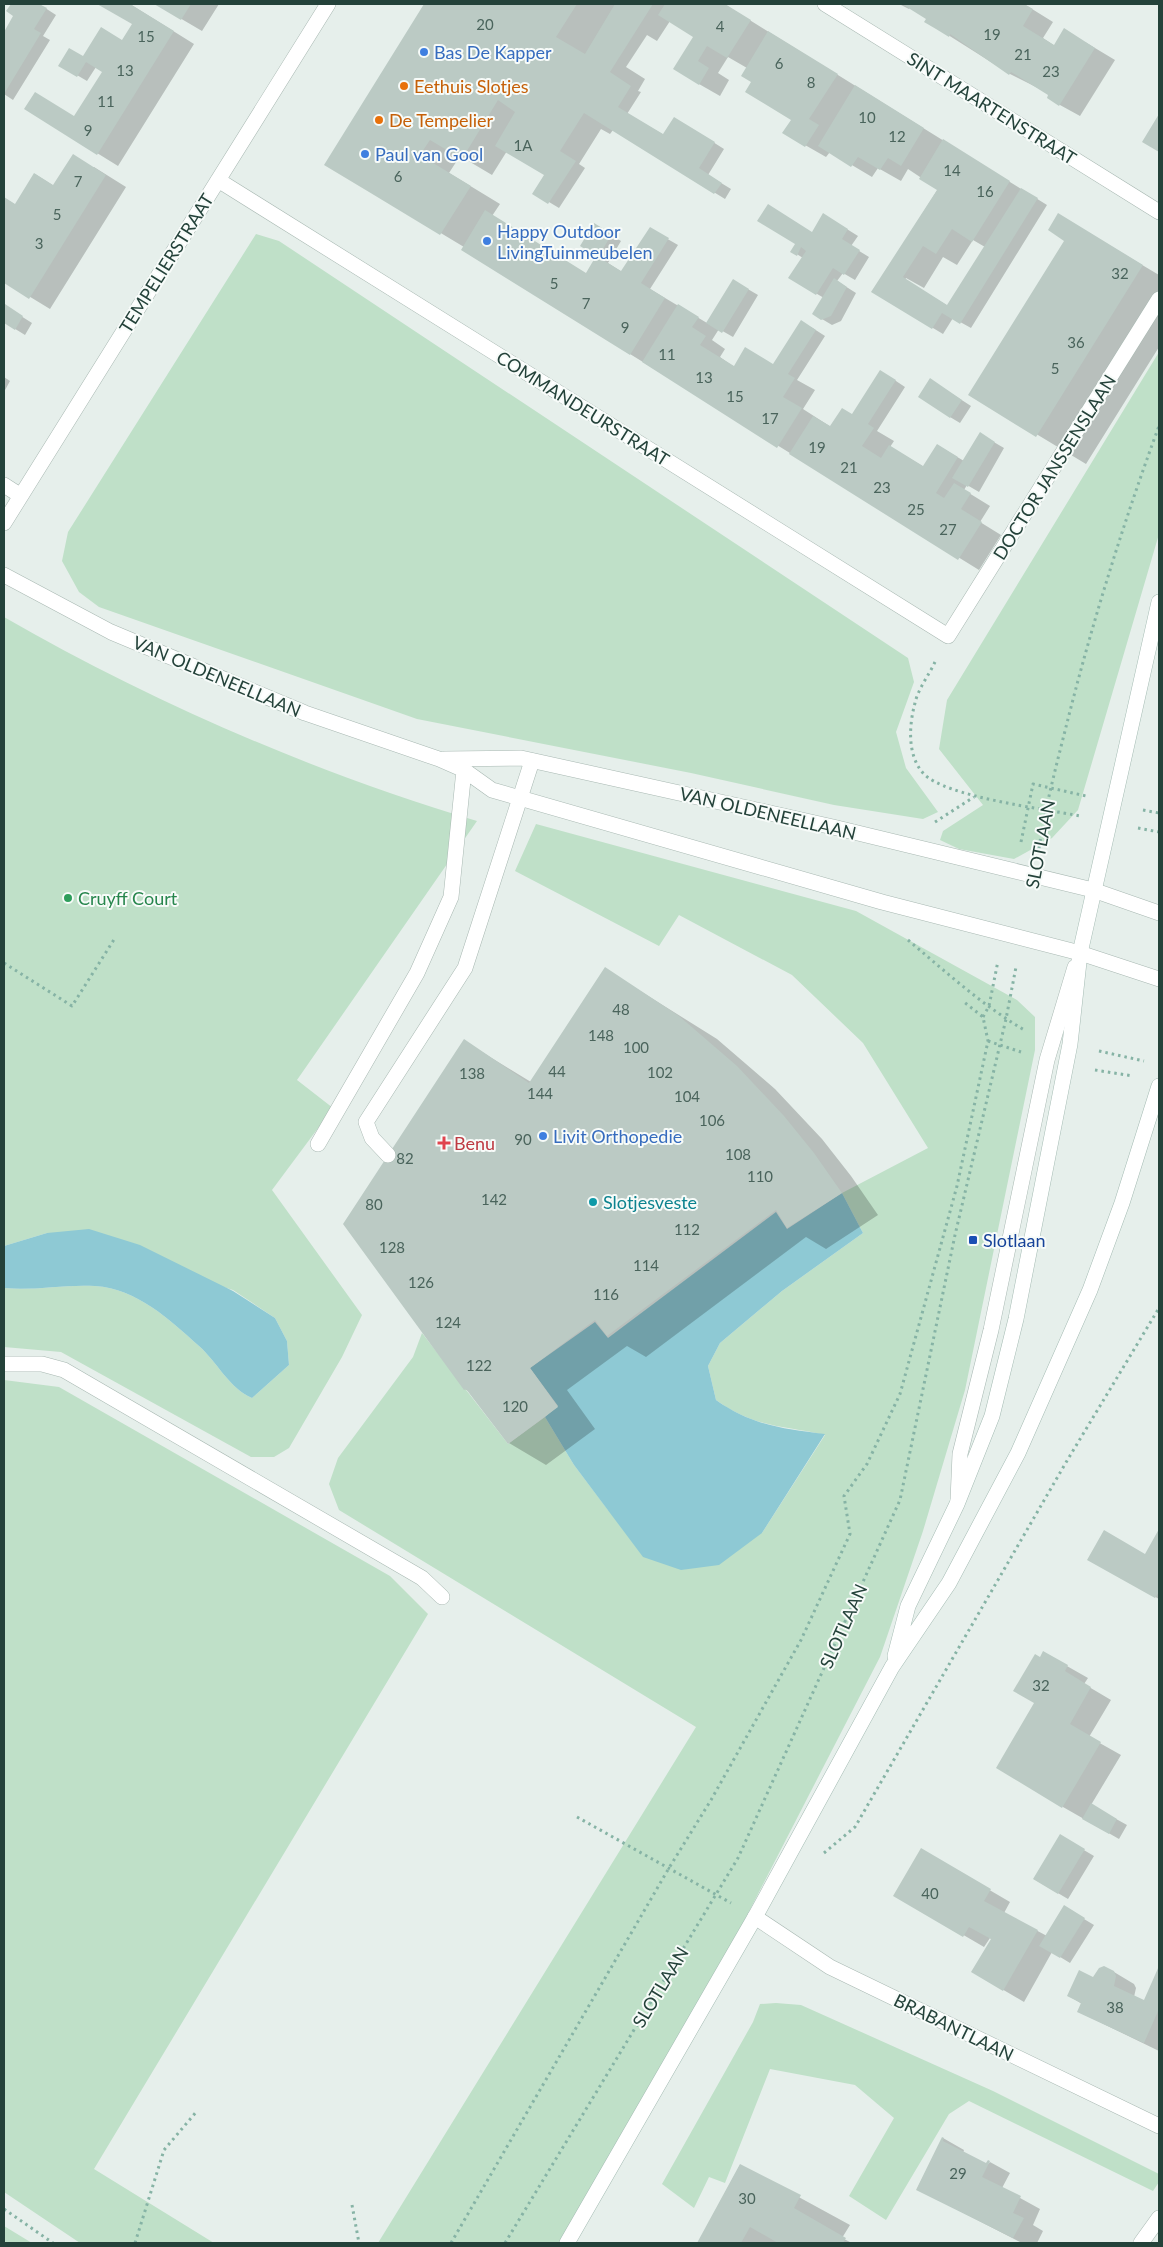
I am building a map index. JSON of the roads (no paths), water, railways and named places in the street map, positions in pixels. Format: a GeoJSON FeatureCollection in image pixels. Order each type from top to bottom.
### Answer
{"type":"FeatureCollection","features":[{"type":"Feature","properties":{"kind":"street","name":"TEMPELIERSTRAAT"},"geometry":{"type":"LineString","coordinates":[[4,523],[328,4]]}},
{"type":"Feature","properties":{"kind":"street","name":"SINT MAARTENSTRAAT"},"geometry":{"type":"LineString","coordinates":[[825,4],[1159,212]]}},
{"type":"Feature","properties":{"kind":"street","name":"COMMANDEURSTRAAT"},"geometry":{"type":"LineString","coordinates":[[218,180],[948,636]]}},
{"type":"Feature","properties":{"kind":"street","name":"DOCTOR JANSSENSLAAN"},"geometry":{"type":"LineString","coordinates":[[948,636],[1159,299]]}},
{"type":"Feature","properties":{"kind":"street"},"geometry":{"type":"LineString","coordinates":[[4,485],[21,496]]}},
{"type":"Feature","properties":{"kind":"street","name":"VAN OLDENEELLAAN"},"geometry":{"type":"LineString","coordinates":[[4,575],[111,632],[305,713],[439,759],[464,770],[492,790],[882,902],[1080,953],[1159,979]]}},
{"type":"Feature","properties":{"kind":"street"},"geometry":{"type":"LineString","coordinates":[[892,1668],[908,1606],[957,1504],[992,1416],[1016,1319],[1071,1035],[1080,953],[1159,602]]}},
{"type":"Feature","properties":{"kind":"street","name":"VAN OLDENEELLAAN"},"geometry":{"type":"LineString","coordinates":[[439,759],[521,758],[833,828],[1093,890],[1159,913]]}},
{"type":"Feature","properties":{"kind":"street"},"geometry":{"type":"LineString","coordinates":[[388,1155],[372,1138],[366,1122],[465,968],[478,924],[491,891],[518,799],[532,761]]}},
{"type":"Feature","properties":{"kind":"street"},"geometry":{"type":"LineString","coordinates":[[318,1144],[418,973],[451,896],[464,770]]}},
{"type":"Feature","properties":{"kind":"street"},"geometry":{"type":"LineString","coordinates":[[957,1504],[960,1454],[991,1330],[1047,1060],[1062,1006],[1080,953]]}},
{"type":"Feature","properties":{"kind":"street"},"geometry":{"type":"LineString","coordinates":[[567,2243],[755,1917],[892,1668],[949,1583],[1018,1453],[1090,1290],[1122,1203],[1159,1086]]}},
{"type":"Feature","properties":{"kind":"street"},"geometry":{"type":"LineString","coordinates":[[4,1364],[42,1364],[64,1370],[422,1578],[442,1597]]}},
{"type":"Feature","properties":{"kind":"street","name":"BRABANTLAAN"},"geometry":{"type":"LineString","coordinates":[[755,1917],[830,1967],[1159,2126]]}},
{"type":"Feature","properties":{"kind":"street"},"geometry":{"type":"LineString","coordinates":[[1141,2243],[1159,2218]]}},
{"type":"Feature","properties":{"kind":"water"},"geometry":{"type":"Polygon","coordinates":[[[842,1193],[863,1233],[782,1291],[720,1343],[708,1366],[716,1400],[729,1408],[768,1425],[825,1434],[762,1533],[719,1565],[681,1570],[643,1557],[574,1465],[545,1417],[558,1406],[530,1368],[595,1322],[608,1338],[776,1212],[787,1229],[842,1193]]]}},
{"type":"Feature","properties":{"kind":"water"},"geometry":{"type":"Polygon","coordinates":[[[89,1229],[140,1245],[233,1291],[275,1318],[287,1341],[289,1365],[252,1398],[237,1388],[206,1352],[164,1316],[152,1307],[125,1293],[95,1286],[27,1289],[4,1288],[4,1246],[47,1233],[89,1229]]]}},
{"type":"Feature","properties":{"kind":"place","name":"Bas De Kapper"},"geometry":{"type":"Point","coordinates":[424,52]}},
{"type":"Feature","properties":{"kind":"place","name":"Eethuis Slotjes"},"geometry":{"type":"Point","coordinates":[404,86]}},
{"type":"Feature","properties":{"kind":"place","name":"De Tempelier"},"geometry":{"type":"Point","coordinates":[379,120]}},
{"type":"Feature","properties":{"kind":"place","name":"Paul van Gool"},"geometry":{"type":"Point","coordinates":[365,154]}},
{"type":"Feature","properties":{"kind":"place","name":"Happy Outdoor LivingTuinmeubelen"},"geometry":{"type":"Point","coordinates":[487,241]}},
{"type":"Feature","properties":{"kind":"place","name":"Cruyff Court"},"geometry":{"type":"Point","coordinates":[68,898]}},
{"type":"Feature","properties":{"kind":"place","name":"Livit Orthopedie"},"geometry":{"type":"Point","coordinates":[543,1136]}},
{"type":"Feature","properties":{"kind":"place","name":"Benu"},"geometry":{"type":"Point","coordinates":[444,1143]}},
{"type":"Feature","properties":{"kind":"place","name":"Slotjesveste"},"geometry":{"type":"Point","coordinates":[593,1202]}},
{"type":"Feature","properties":{"kind":"place","name":"Slotlaan"},"geometry":{"type":"Point","coordinates":[973,1240]}}]}
